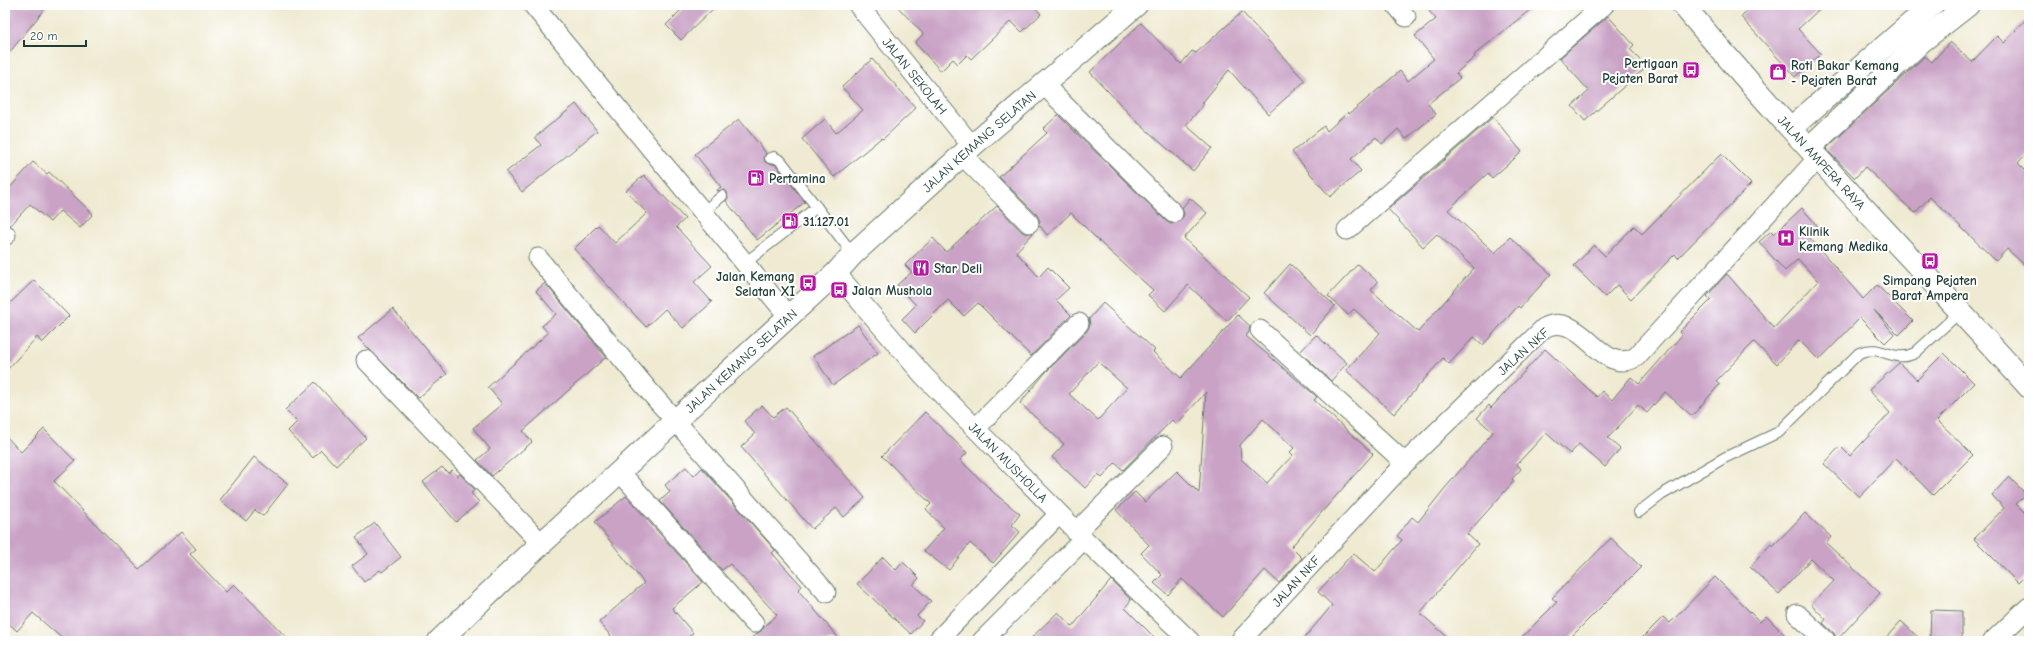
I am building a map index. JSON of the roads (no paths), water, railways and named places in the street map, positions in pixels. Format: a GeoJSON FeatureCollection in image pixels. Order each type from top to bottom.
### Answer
{"type":"FeatureCollection","features":[{"type":"Feature","properties":{"kind":"street"},"geometry":{"type":"LineString","coordinates":[[533,5],[789,317]]}},
{"type":"Feature","properties":{"kind":"street","name":"JALAN SEKOLAH"},"geometry":{"type":"LineString","coordinates":[[858,5],[967,150],[1029,224]]}},
{"type":"Feature","properties":{"kind":"street","name":"JALAN KEMANG SELATAN"},"geometry":{"type":"LineString","coordinates":[[443,640],[542,544],[836,273],[853,254],[967,150],[1136,5]]}},
{"type":"Feature","properties":{"kind":"street"},"geometry":{"type":"LineString","coordinates":[[1347,230],[1604,5]]}},
{"type":"Feature","properties":{"kind":"street","name":"JALAN AMPERA RAYA"},"geometry":{"type":"LineString","coordinates":[[1683,5],[1718,48],[1813,153],[1961,311],[2029,387]]}},
{"type":"Feature","properties":{"kind":"street"},"geometry":{"type":"LineString","coordinates":[[1791,128],[1932,5]]}},
{"type":"Feature","properties":{"kind":"street"},"geometry":{"type":"LineString","coordinates":[[1813,153],[1922,41],[1968,5]]}},
{"type":"Feature","properties":{"kind":"street"},"geometry":{"type":"LineString","coordinates":[[1043,84],[1173,213]]}},
{"type":"Feature","properties":{"kind":"street","name":"JALAN NKF"},"geometry":{"type":"LineString","coordinates":[[1240,641],[1405,463],[1544,328],[1550,325],[1563,325],[1573,329],[1617,362],[1624,362],[1636,357],[1813,153]]}},
{"type":"Feature","properties":{"kind":"street"},"geometry":{"type":"LineString","coordinates":[[538,258],[676,421],[826,592]]}},
{"type":"Feature","properties":{"kind":"street","name":"JALAN MUSHOLLA"},"geometry":{"type":"LineString","coordinates":[[836,273],[923,375],[1080,536],[1190,641]]}},
{"type":"Feature","properties":{"kind":"street"},"geometry":{"type":"LineString","coordinates":[[976,428],[1079,323]]}},
{"type":"Feature","properties":{"kind":"street"},"geometry":{"type":"LineString","coordinates":[[1260,330],[1405,463]]}},
{"type":"Feature","properties":{"kind":"street"},"geometry":{"type":"LineString","coordinates":[[366,360],[542,544]]}},
{"type":"Feature","properties":{"kind":"street"},"geometry":{"type":"LineString","coordinates":[[982,641],[1163,446]]}},
{"type":"Feature","properties":{"kind":"street"},"geometry":{"type":"LineString","coordinates":[[620,472],[754,623]]}},
{"type":"Feature","properties":{"kind":"street"},"geometry":{"type":"LineString","coordinates":[[939,640],[1058,514]]}},
{"type":"Feature","properties":{"kind":"street"},"geometry":{"type":"LineString","coordinates":[[1993,641],[2029,607]]}},
{"type":"Feature","properties":{"kind":"street"},"geometry":{"type":"LineString","coordinates":[[1797,614],[1826,641]]}},
{"type":"Feature","properties":{"kind":"lane"},"geometry":{"type":"LineString","coordinates":[[770,158],[774,157],[782,161],[853,254]]}},
{"type":"Feature","properties":{"kind":"lane"},"geometry":{"type":"LineString","coordinates":[[702,212],[722,196]]}},
{"type":"Feature","properties":{"kind":"lane"},"geometry":{"type":"LineString","coordinates":[[744,263],[817,207]]}},
{"type":"Feature","properties":{"kind":"lane"},"geometry":{"type":"LineString","coordinates":[[1639,512],[1661,495],[1724,458],[1779,432],[1859,353],[1868,349],[1898,357],[1907,357],[1915,353],[1961,311]]}},
{"type":"Feature","properties":{"kind":"place","name":"Pertigaan Pejaten Barat"},"geometry":{"type":"Point","coordinates":[1691,70]}},
{"type":"Feature","properties":{"kind":"place","name":"Roti Bakar Kemang - Pejaten Barat"},"geometry":{"type":"Point","coordinates":[1778,72]}},
{"type":"Feature","properties":{"kind":"place","name":"Pertamina"},"geometry":{"type":"Point","coordinates":[756,178]}},
{"type":"Feature","properties":{"kind":"place","name":"31.127.01"},"geometry":{"type":"Point","coordinates":[790,221]}},
{"type":"Feature","properties":{"kind":"place","name":"Klinik Kemang Medika"},"geometry":{"type":"Point","coordinates":[1786,238]}},
{"type":"Feature","properties":{"kind":"place","name":"Simpang Pejaten Barat Ampera"},"geometry":{"type":"Point","coordinates":[1930,261]}},
{"type":"Feature","properties":{"kind":"place","name":"Star Deli"},"geometry":{"type":"Point","coordinates":[921,268]}},
{"type":"Feature","properties":{"kind":"place","name":"Jalan Kemang Selatan XI"},"geometry":{"type":"Point","coordinates":[808,283]}},
{"type":"Feature","properties":{"kind":"place","name":"Jalan Mushola"},"geometry":{"type":"Point","coordinates":[839,290]}}]}
